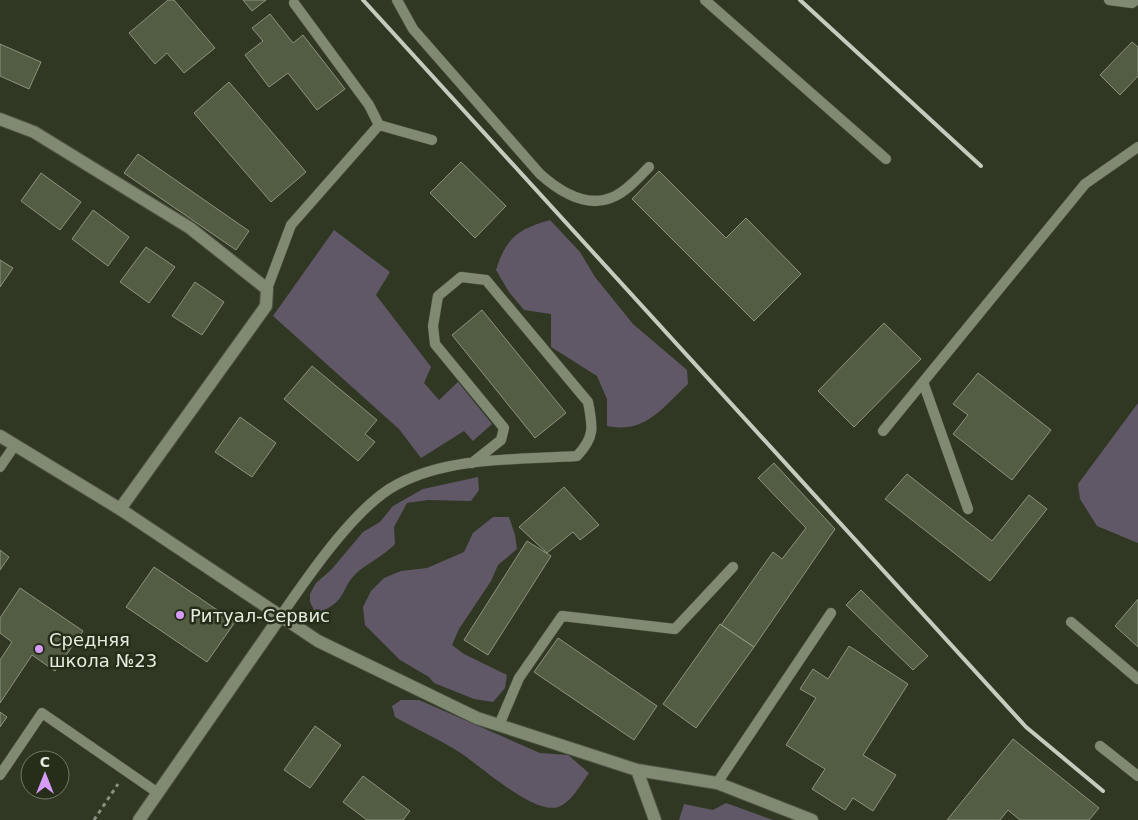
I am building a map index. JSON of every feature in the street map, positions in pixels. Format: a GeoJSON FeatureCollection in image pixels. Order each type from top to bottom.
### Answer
{"type":"FeatureCollection","features":[{"type":"Feature","properties":{"kind":"street"},"geometry":{"type":"LineString","coordinates":[[0,119],[34,132],[190,228],[267,288],[266,306],[120,509]]}},
{"type":"Feature","properties":{"kind":"street"},"geometry":{"type":"LineString","coordinates":[[0,436],[120,509],[280,617],[318,640],[477,718],[638,770],[717,782],[812,820]]}},
{"type":"Feature","properties":{"kind":"street"},"geometry":{"type":"LineString","coordinates":[[140,820],[280,617]]}},
{"type":"Feature","properties":{"kind":"street"},"geometry":{"type":"LineString","coordinates":[[638,770],[655,820]]}},
{"type":"Feature","properties":{"kind":"lane"},"geometry":{"type":"LineString","coordinates":[[397,0],[413,29],[540,174],[556,189],[588,200],[601,201],[614,197],[649,167]]}},
{"type":"Feature","properties":{"kind":"lane"},"geometry":{"type":"LineString","coordinates":[[705,0],[886,159]]}},
{"type":"Feature","properties":{"kind":"lane"},"geometry":{"type":"LineString","coordinates":[[1108,0],[1132,2],[1136,0]]}},
{"type":"Feature","properties":{"kind":"lane"},"geometry":{"type":"LineString","coordinates":[[294,3],[369,105],[380,125],[432,140]]}},
{"type":"Feature","properties":{"kind":"lane"},"geometry":{"type":"LineString","coordinates":[[267,288],[292,225],[380,125]]}},
{"type":"Feature","properties":{"kind":"lane"},"geometry":{"type":"LineString","coordinates":[[883,431],[1085,184],[1138,147]]}},
{"type":"Feature","properties":{"kind":"lane"},"geometry":{"type":"LineString","coordinates":[[280,617],[313,570],[372,503],[397,484],[426,473],[472,463],[577,456],[588,444],[593,425],[588,402],[486,280],[461,278],[438,296],[433,326],[436,344],[504,428],[502,440],[472,463]]}},
{"type":"Feature","properties":{"kind":"lane"},"geometry":{"type":"LineString","coordinates":[[923,382],[968,509]]}},
{"type":"Feature","properties":{"kind":"lane"},"geometry":{"type":"LineString","coordinates":[[0,467],[15,446]]}},
{"type":"Feature","properties":{"kind":"lane"},"geometry":{"type":"LineString","coordinates":[[499,725],[520,678],[562,616],[675,629],[733,567]]}},
{"type":"Feature","properties":{"kind":"lane"},"geometry":{"type":"LineString","coordinates":[[717,782],[831,614]]}},
{"type":"Feature","properties":{"kind":"lane"},"geometry":{"type":"LineString","coordinates":[[1071,622],[1138,679]]}},
{"type":"Feature","properties":{"kind":"lane"},"geometry":{"type":"LineString","coordinates":[[0,775],[42,713],[158,793]]}},
{"type":"Feature","properties":{"kind":"lane"},"geometry":{"type":"LineString","coordinates":[[1100,746],[1138,776]]}},
{"type":"Feature","properties":{"kind":"path"},"geometry":{"type":"LineString","coordinates":[[94,820],[127,771]]}},
{"type":"Feature","properties":{"kind":"shaded area"},"geometry":{"type":"Polygon","coordinates":[[[550,220],[580,252],[595,277],[633,324],[687,370],[688,384],[662,410],[643,422],[633,426],[607,426],[607,399],[597,376],[551,347],[551,314],[524,310],[509,292],[496,270],[504,250],[515,236],[529,227],[550,220]]]}},
{"type":"Feature","properties":{"kind":"shaded area"},"geometry":{"type":"Polygon","coordinates":[[[334,230],[390,272],[376,295],[431,367],[424,383],[439,400],[458,382],[492,424],[473,441],[464,431],[421,458],[399,429],[273,316],[334,230]]]}},
{"type":"Feature","properties":{"kind":"shaded area"},"geometry":{"type":"Polygon","coordinates":[[[1138,403],[1138,543],[1097,526],[1080,499],[1078,484],[1138,403]]]}},
{"type":"Feature","properties":{"kind":"shaded area"},"geometry":{"type":"Polygon","coordinates":[[[478,477],[479,490],[471,501],[428,500],[407,503],[394,527],[395,544],[353,576],[340,599],[335,604],[316,614],[310,602],[310,594],[316,583],[331,570],[363,532],[380,522],[393,506],[423,489],[478,477]]]}},
{"type":"Feature","properties":{"kind":"shaded area"},"geometry":{"type":"Polygon","coordinates":[[[493,517],[509,517],[517,549],[498,565],[491,581],[459,629],[452,645],[464,654],[507,675],[505,688],[493,702],[474,699],[434,683],[429,677],[400,660],[365,625],[363,607],[371,591],[384,578],[401,571],[427,568],[464,552],[473,533],[493,517]]]}},
{"type":"Feature","properties":{"kind":"shaded area"},"geometry":{"type":"Polygon","coordinates":[[[401,700],[419,700],[540,753],[568,755],[589,773],[575,793],[563,805],[547,807],[535,804],[521,797],[451,747],[395,717],[392,706],[401,700]]]}},
{"type":"Feature","properties":{"kind":"shaded area"},"geometry":{"type":"Polygon","coordinates":[[[726,803],[773,820],[679,820],[684,804],[713,810],[726,803]]]}},
{"type":"Feature","properties":{"kind":"building"},"geometry":{"type":"Polygon","coordinates":[[[168,0],[174,0],[215,48],[184,73],[167,53],[155,64],[129,33],[168,0]]]}},
{"type":"Feature","properties":{"kind":"building"},"geometry":{"type":"Polygon","coordinates":[[[243,0],[266,0],[252,11],[243,0]]]}},
{"type":"Feature","properties":{"kind":"building"},"geometry":{"type":"Polygon","coordinates":[[[270,14],[293,43],[303,35],[345,89],[317,110],[288,73],[269,87],[245,55],[263,41],[252,28],[270,14]]]}},
{"type":"Feature","properties":{"kind":"building"},"geometry":{"type":"Polygon","coordinates":[[[1132,42],[1138,47],[1138,76],[1120,95],[1100,75],[1132,42]]]}},
{"type":"Feature","properties":{"kind":"building"},"geometry":{"type":"Polygon","coordinates":[[[0,44],[41,62],[29,89],[0,76],[0,44]]]}},
{"type":"Feature","properties":{"kind":"building"},"geometry":{"type":"Polygon","coordinates":[[[229,82],[306,172],[271,202],[194,113],[229,82]]]}},
{"type":"Feature","properties":{"kind":"building"},"geometry":{"type":"Polygon","coordinates":[[[138,154],[249,231],[236,250],[124,173],[138,154]]]}},
{"type":"Feature","properties":{"kind":"building"},"geometry":{"type":"Polygon","coordinates":[[[461,162],[506,206],[475,238],[430,193],[461,162]]]}},
{"type":"Feature","properties":{"kind":"building"},"geometry":{"type":"Polygon","coordinates":[[[659,171],[726,238],[746,218],[801,274],[754,321],[632,199],[659,171]]]}},
{"type":"Feature","properties":{"kind":"building"},"geometry":{"type":"Polygon","coordinates":[[[41,173],[81,202],[60,230],[21,201],[41,173]]]}},
{"type":"Feature","properties":{"kind":"building"},"geometry":{"type":"Polygon","coordinates":[[[93,210],[129,237],[108,266],[72,239],[93,210]]]}},
{"type":"Feature","properties":{"kind":"building"},"geometry":{"type":"Polygon","coordinates":[[[146,247],[175,267],[149,303],[120,282],[146,247]]]}},
{"type":"Feature","properties":{"kind":"building"},"geometry":{"type":"Polygon","coordinates":[[[0,260],[13,268],[0,287],[0,260]]]}},
{"type":"Feature","properties":{"kind":"building"},"geometry":{"type":"Polygon","coordinates":[[[195,282],[224,302],[202,335],[172,316],[195,282]]]}},
{"type":"Feature","properties":{"kind":"building"},"geometry":{"type":"Polygon","coordinates":[[[482,310],[566,413],[535,438],[452,335],[482,310]]]}},
{"type":"Feature","properties":{"kind":"building"},"geometry":{"type":"Polygon","coordinates":[[[884,323],[921,359],[854,427],[818,391],[884,323]]]}},
{"type":"Feature","properties":{"kind":"building"},"geometry":{"type":"Polygon","coordinates":[[[312,366],[377,420],[365,434],[375,442],[358,461],[284,399],[312,366]]]}},
{"type":"Feature","properties":{"kind":"building"},"geometry":{"type":"Polygon","coordinates":[[[978,373],[1051,430],[1012,480],[953,434],[968,415],[953,404],[978,373]]]}},
{"type":"Feature","properties":{"kind":"building"},"geometry":{"type":"Polygon","coordinates":[[[240,417],[276,443],[252,477],[215,452],[240,417]]]}},
{"type":"Feature","properties":{"kind":"building"},"geometry":{"type":"Polygon","coordinates":[[[774,463],[835,529],[754,647],[721,625],[773,552],[782,559],[806,528],[758,478],[774,463]]]}},
{"type":"Feature","properties":{"kind":"building"},"geometry":{"type":"Polygon","coordinates":[[[907,474],[992,541],[1029,495],[1047,509],[990,581],[885,499],[907,474]]]}},
{"type":"Feature","properties":{"kind":"building"},"geometry":{"type":"Polygon","coordinates":[[[564,487],[599,525],[580,540],[573,532],[547,553],[519,527],[564,487]]]}},
{"type":"Feature","properties":{"kind":"building"},"geometry":{"type":"Polygon","coordinates":[[[527,541],[551,556],[488,655],[464,640],[527,541]]]}},
{"type":"Feature","properties":{"kind":"building"},"geometry":{"type":"Polygon","coordinates":[[[0,550],[9,557],[0,570],[0,550]]]}},
{"type":"Feature","properties":{"kind":"building","name":"Ритуал-Сервис"},"geometry":{"type":"Polygon","coordinates":[[[154,567],[235,622],[207,662],[126,607],[154,567]]]}},
{"type":"Feature","properties":{"kind":"building","name":"Средняя школа №23"},"geometry":{"type":"Polygon","coordinates":[[[20,588],[83,631],[55,671],[32,655],[0,703],[0,660],[12,642],[0,633],[0,618],[20,588]]]}},
{"type":"Feature","properties":{"kind":"building"},"geometry":{"type":"Polygon","coordinates":[[[861,590],[928,656],[913,670],[846,605],[861,590]]]}},
{"type":"Feature","properties":{"kind":"building"},"geometry":{"type":"Polygon","coordinates":[[[1138,599],[1138,647],[1115,626],[1138,599]]]}},
{"type":"Feature","properties":{"kind":"building"},"geometry":{"type":"Polygon","coordinates":[[[720,624],[754,647],[696,728],[663,704],[720,624]]]}},
{"type":"Feature","properties":{"kind":"building"},"geometry":{"type":"Polygon","coordinates":[[[558,638],[657,706],[634,740],[534,672],[558,638]]]}},
{"type":"Feature","properties":{"kind":"building"},"geometry":{"type":"Polygon","coordinates":[[[849,646],[908,684],[863,755],[896,775],[873,811],[853,798],[845,810],[812,789],[825,769],[786,745],[816,698],[800,689],[813,669],[828,679],[849,646]]]}},
{"type":"Feature","properties":{"kind":"building"},"geometry":{"type":"Polygon","coordinates":[[[0,712],[7,717],[0,727],[0,712]]]}},
{"type":"Feature","properties":{"kind":"building"},"geometry":{"type":"Polygon","coordinates":[[[315,726],[341,745],[310,788],[284,770],[315,726]]]}},
{"type":"Feature","properties":{"kind":"building"},"geometry":{"type":"Polygon","coordinates":[[[1013,739],[1099,808],[1089,820],[1020,820],[1008,810],[1000,820],[947,820],[1013,739]]]}},
{"type":"Feature","properties":{"kind":"building"},"geometry":{"type":"Polygon","coordinates":[[[363,776],[410,811],[403,820],[367,820],[343,802],[363,776]]]}},
{"type":"Feature","properties":{"kind":"railway"},"geometry":{"type":"LineString","coordinates":[[363,0],[1026,727],[1103,791]]}},
{"type":"Feature","properties":{"kind":"railway"},"geometry":{"type":"LineString","coordinates":[[800,0],[981,166]]}},
{"type":"Feature","properties":{"kind":"place","name":"Ритуал-Сервис"},"geometry":{"type":"Point","coordinates":[180,615]}},
{"type":"Feature","properties":{"kind":"place","name":"Средняя школа №23"},"geometry":{"type":"Point","coordinates":[39,649]}}]}
